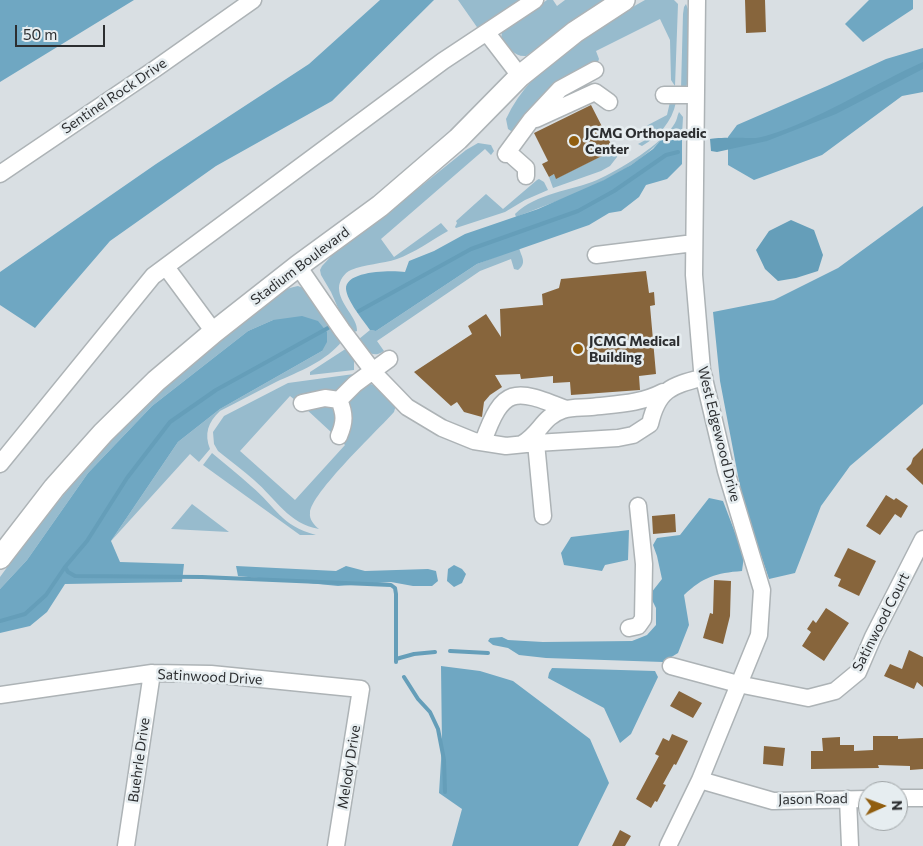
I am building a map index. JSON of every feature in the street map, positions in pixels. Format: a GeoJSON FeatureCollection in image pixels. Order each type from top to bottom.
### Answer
{"type":"FeatureCollection","features":[{"type":"Feature","properties":{"kind":"main road","name":"Stadium Boulevard"},"geometry":{"type":"LineString","coordinates":[[0,557],[54,488],[103,433],[156,382],[214,332],[298,266],[380,206],[458,139],[520,76],[575,32],[624,0]]}},
{"type":"Feature","properties":{"kind":"street","name":"Sentinel Rock Drive"},"geometry":{"type":"LineString","coordinates":[[0,174],[253,0]]}},
{"type":"Feature","properties":{"kind":"street"},"geometry":{"type":"LineString","coordinates":[[0,464],[153,276],[443,61],[535,0]]}},
{"type":"Feature","properties":{"kind":"street","name":"West Edgewood Drive"},"geometry":{"type":"LineString","coordinates":[[668,846],[700,780],[759,635],[762,590],[726,471],[704,377],[694,275],[697,0]]}},
{"type":"Feature","properties":{"kind":"street"},"geometry":{"type":"LineString","coordinates":[[487,33],[520,76]]}},
{"type":"Feature","properties":{"kind":"street"},"geometry":{"type":"LineString","coordinates":[[526,176],[526,168],[507,153],[531,120],[560,89],[595,70]]}},
{"type":"Feature","properties":{"kind":"street"},"geometry":{"type":"LineString","coordinates":[[531,120],[595,92],[609,102]]}},
{"type":"Feature","properties":{"kind":"street"},"geometry":{"type":"LineString","coordinates":[[664,95],[695,95]]}},
{"type":"Feature","properties":{"kind":"street"},"geometry":{"type":"LineString","coordinates":[[596,255],[694,244]]}},
{"type":"Feature","properties":{"kind":"street"},"geometry":{"type":"LineString","coordinates":[[298,266],[372,371],[407,407],[442,428],[474,440],[506,446],[618,438],[633,435],[651,430],[653,410],[663,392]]}},
{"type":"Feature","properties":{"kind":"street"},"geometry":{"type":"LineString","coordinates":[[166,267],[214,332]]}},
{"type":"Feature","properties":{"kind":"street"},"geometry":{"type":"LineString","coordinates":[[302,403],[325,398],[339,400],[372,371],[389,359]]}},
{"type":"Feature","properties":{"kind":"street"},"geometry":{"type":"LineString","coordinates":[[520,445],[535,435],[545,420],[553,414],[566,409],[649,399],[681,383],[704,377]]}},
{"type":"Feature","properties":{"kind":"street"},"geometry":{"type":"LineString","coordinates":[[483,442],[497,410],[504,401],[513,395],[532,396],[566,409]]}},
{"type":"Feature","properties":{"kind":"street"},"geometry":{"type":"LineString","coordinates":[[339,400],[344,410],[344,422],[340,436]]}},
{"type":"Feature","properties":{"kind":"street"},"geometry":{"type":"LineString","coordinates":[[536,443],[543,516]]}},
{"type":"Feature","properties":{"kind":"street"},"geometry":{"type":"LineString","coordinates":[[629,628],[638,626],[642,623],[643,619],[638,599],[644,564],[638,506]]}},
{"type":"Feature","properties":{"kind":"street","name":"Satinwood Court"},"geometry":{"type":"LineString","coordinates":[[738,684],[808,698],[835,691],[858,672],[872,637],[923,538]]}},
{"type":"Feature","properties":{"kind":"street"},"geometry":{"type":"LineString","coordinates":[[671,666],[738,684]]}},
{"type":"Feature","properties":{"kind":"street","name":"Satinwood Drive"},"geometry":{"type":"LineString","coordinates":[[0,695],[152,673],[211,674],[361,689]]}},
{"type":"Feature","properties":{"kind":"street","name":"Buehrle Drive"},"geometry":{"type":"LineString","coordinates":[[126,846],[152,673]]}},
{"type":"Feature","properties":{"kind":"street","name":"Melody Drive"},"geometry":{"type":"LineString","coordinates":[[336,846],[361,689]]}},
{"type":"Feature","properties":{"kind":"street","name":"Jason Road"},"geometry":{"type":"LineString","coordinates":[[700,780],[773,801],[858,798]]}},
{"type":"Feature","properties":{"kind":"street"},"geometry":{"type":"LineString","coordinates":[[908,798],[923,798]]}},
{"type":"Feature","properties":{"kind":"street"},"geometry":{"type":"LineString","coordinates":[[848,799],[850,846]]}},
{"type":"Feature","properties":{"kind":"shaded area"},"geometry":{"type":"Polygon","coordinates":[[[0,0],[134,0],[0,82],[0,0]]]}},
{"type":"Feature","properties":{"kind":"shaded area"},"geometry":{"type":"Polygon","coordinates":[[[380,0],[434,0],[332,101],[216,166],[110,241],[35,328],[0,305],[0,272],[156,164],[309,64],[380,0]]]}},
{"type":"Feature","properties":{"kind":"shaded area"},"geometry":{"type":"Polygon","coordinates":[[[458,0],[522,0],[479,30],[458,0]]]}},
{"type":"Feature","properties":{"kind":"shaded area"},"geometry":{"type":"Polygon","coordinates":[[[547,0],[553,0],[557,6],[565,0],[605,0],[526,56],[518,55],[501,39],[502,32],[547,0]]]}},
{"type":"Feature","properties":{"kind":"shaded area"},"geometry":{"type":"Polygon","coordinates":[[[645,0],[674,0],[678,4],[675,86],[671,80],[670,40],[660,19],[596,51],[599,59],[598,62],[516,130],[511,131],[508,129],[506,119],[517,99],[548,64],[585,36],[645,0]]]}},
{"type":"Feature","properties":{"kind":"shaded area"},"geometry":{"type":"Polygon","coordinates":[[[869,0],[913,0],[913,9],[863,42],[845,24],[869,0]]]}},
{"type":"Feature","properties":{"kind":"shaded area"},"geometry":{"type":"Polygon","coordinates":[[[686,4],[689,12],[687,84],[686,88],[681,89],[683,14],[686,4]]]}},
{"type":"Feature","properties":{"kind":"shaded area"},"geometry":{"type":"Polygon","coordinates":[[[923,48],[923,92],[902,96],[822,155],[754,180],[728,165],[728,137],[737,125],[886,59],[923,48]]]}},
{"type":"Feature","properties":{"kind":"shaded area"},"geometry":{"type":"Polygon","coordinates":[[[923,62],[923,69],[836,114],[767,141],[717,152],[711,151],[710,139],[756,138],[778,132],[815,117],[923,62]]]}},
{"type":"Feature","properties":{"kind":"shaded area"},"geometry":{"type":"Polygon","coordinates":[[[670,102],[676,102],[664,128],[642,146],[638,144],[651,137],[646,128],[667,115],[670,102]]]}},
{"type":"Feature","properties":{"kind":"shaded area"},"geometry":{"type":"Polygon","coordinates":[[[679,112],[683,117],[682,135],[669,131],[676,122],[679,112]]]}},
{"type":"Feature","properties":{"kind":"shaded area"},"geometry":{"type":"Polygon","coordinates":[[[669,131],[682,135],[682,164],[667,179],[646,185],[639,197],[621,211],[609,213],[589,225],[477,264],[376,331],[370,330],[349,299],[346,289],[348,283],[353,278],[381,271],[405,272],[409,261],[434,251],[465,234],[538,209],[604,180],[631,165],[653,149],[669,131]]]}},
{"type":"Feature","properties":{"kind":"shaded area"},"geometry":{"type":"Polygon","coordinates":[[[668,132],[653,148],[623,170],[588,188],[516,217],[515,214],[533,201],[587,184],[616,170],[640,156],[668,132]]]}},
{"type":"Feature","properties":{"kind":"shaded area"},"geometry":{"type":"Polygon","coordinates":[[[478,143],[491,145],[494,151],[491,155],[485,149],[381,239],[394,257],[441,223],[448,231],[403,256],[391,261],[356,268],[348,271],[342,278],[339,285],[340,294],[357,326],[357,331],[354,332],[342,317],[321,275],[320,270],[322,266],[336,251],[375,223],[466,150],[478,143]]]}},
{"type":"Feature","properties":{"kind":"shaded area"},"geometry":{"type":"Polygon","coordinates":[[[614,150],[617,157],[610,166],[553,188],[549,177],[554,174],[557,178],[614,150]]]}},
{"type":"Feature","properties":{"kind":"shaded area"},"geometry":{"type":"Polygon","coordinates":[[[539,179],[544,182],[548,190],[525,200],[505,212],[455,227],[456,221],[486,194],[503,209],[539,179]]]}},
{"type":"Feature","properties":{"kind":"shaded area"},"geometry":{"type":"Polygon","coordinates":[[[923,206],[923,404],[850,466],[821,506],[795,573],[769,579],[743,502],[720,381],[713,312],[774,300],[838,268],[923,206]]]}},
{"type":"Feature","properties":{"kind":"shaded area"},"geometry":{"type":"Polygon","coordinates":[[[791,220],[814,230],[823,255],[818,271],[778,281],[765,269],[756,250],[769,231],[791,220]]]}},
{"type":"Feature","properties":{"kind":"shaded area"},"geometry":{"type":"Polygon","coordinates":[[[519,248],[523,263],[518,270],[514,269],[511,259],[480,271],[377,341],[384,351],[372,354],[359,339],[370,330],[376,331],[477,264],[519,248]]]}},
{"type":"Feature","properties":{"kind":"shaded area"},"geometry":{"type":"Polygon","coordinates":[[[298,286],[303,288],[342,341],[336,348],[312,365],[220,411],[208,428],[207,438],[210,449],[199,462],[190,454],[111,541],[178,442],[220,409],[322,351],[273,320],[248,331],[152,406],[88,473],[27,560],[0,589],[0,577],[57,503],[119,432],[173,380],[265,303],[281,292],[298,286]]]}},
{"type":"Feature","properties":{"kind":"shaded area"},"geometry":{"type":"Polygon","coordinates":[[[302,316],[318,321],[327,332],[327,342],[322,351],[220,409],[178,442],[111,541],[120,562],[184,564],[182,582],[65,584],[47,612],[30,626],[0,633],[0,589],[27,560],[88,473],[152,406],[248,331],[273,320],[302,316]]]}},
{"type":"Feature","properties":{"kind":"shaded area"},"geometry":{"type":"Polygon","coordinates":[[[347,348],[354,358],[354,370],[310,375],[310,372],[347,348]]]}},
{"type":"Feature","properties":{"kind":"shaded area"},"geometry":{"type":"Polygon","coordinates":[[[354,374],[337,392],[295,400],[290,396],[240,451],[295,500],[345,445],[341,441],[348,400],[369,383],[379,388],[396,405],[394,412],[346,462],[313,504],[310,517],[319,529],[299,522],[291,516],[262,487],[218,451],[214,444],[213,432],[224,416],[288,383],[354,374]]]}},
{"type":"Feature","properties":{"kind":"shaded area"},"geometry":{"type":"Polygon","coordinates":[[[330,406],[336,419],[332,433],[305,408],[330,406]]]}},
{"type":"Feature","properties":{"kind":"shaded area"},"geometry":{"type":"Polygon","coordinates":[[[212,453],[260,494],[286,521],[316,535],[300,535],[203,465],[212,453]]]}},
{"type":"Feature","properties":{"kind":"shaded area"},"geometry":{"type":"Polygon","coordinates":[[[709,498],[723,501],[744,556],[742,571],[710,577],[697,584],[684,595],[689,625],[678,653],[663,662],[546,658],[519,655],[508,648],[493,645],[488,641],[490,638],[502,637],[508,640],[543,642],[632,641],[647,635],[656,625],[656,608],[651,593],[662,579],[653,545],[657,538],[680,535],[709,498]]]}},
{"type":"Feature","properties":{"kind":"shaded area"},"geometry":{"type":"Polygon","coordinates":[[[192,504],[229,532],[171,529],[192,504]]]}},
{"type":"Feature","properties":{"kind":"shaded area"},"geometry":{"type":"Polygon","coordinates":[[[629,530],[628,560],[605,565],[602,571],[564,565],[561,553],[571,537],[629,530]]]}},
{"type":"Feature","properties":{"kind":"shaded area"},"geometry":{"type":"Polygon","coordinates":[[[454,565],[462,569],[466,574],[462,583],[454,587],[447,581],[448,569],[454,565]]]}},
{"type":"Feature","properties":{"kind":"shaded area"},"geometry":{"type":"Polygon","coordinates":[[[236,566],[336,571],[346,566],[365,571],[428,569],[436,571],[438,581],[432,586],[413,586],[391,582],[338,586],[238,576],[236,566]]]}},
{"type":"Feature","properties":{"kind":"shaded area"},"geometry":{"type":"Polygon","coordinates":[[[441,666],[480,671],[513,681],[590,739],[609,783],[578,846],[452,846],[462,809],[439,793],[442,745],[441,666]]]}},
{"type":"Feature","properties":{"kind":"shaded area"},"geometry":{"type":"Polygon","coordinates":[[[552,668],[655,671],[658,677],[631,734],[620,743],[604,708],[548,678],[552,668]]]}},
{"type":"Feature","properties":{"kind":"building"},"geometry":{"type":"Polygon","coordinates":[[[745,0],[765,0],[766,32],[746,33],[745,0]]]}},
{"type":"Feature","properties":{"kind":"building","name":"JCMG Orthopaedic Center"},"geometry":{"type":"Polygon","coordinates":[[[591,105],[614,150],[556,179],[554,174],[549,177],[542,164],[548,161],[534,133],[591,105]]]}},
{"type":"Feature","properties":{"kind":"building","name":"JCMG Medical Building"},"geometry":{"type":"Polygon","coordinates":[[[646,271],[649,293],[654,292],[655,305],[650,306],[656,374],[639,376],[640,390],[571,395],[570,382],[553,383],[553,376],[521,379],[520,374],[495,375],[502,387],[490,395],[484,402],[482,417],[464,412],[457,402],[451,406],[414,372],[472,334],[468,326],[486,314],[501,337],[500,309],[543,305],[542,294],[559,288],[561,279],[646,271]]]}},
{"type":"Feature","properties":{"kind":"building"},"geometry":{"type":"Polygon","coordinates":[[[923,448],[923,485],[906,469],[923,448]]]}},
{"type":"Feature","properties":{"kind":"building"},"geometry":{"type":"Polygon","coordinates":[[[886,495],[894,500],[896,498],[908,506],[901,518],[895,514],[880,535],[866,526],[886,495]]]}},
{"type":"Feature","properties":{"kind":"building"},"geometry":{"type":"Polygon","coordinates":[[[675,514],[676,532],[653,534],[652,516],[675,514]]]}},
{"type":"Feature","properties":{"kind":"building"},"geometry":{"type":"Polygon","coordinates":[[[848,548],[876,561],[859,596],[838,586],[841,579],[834,576],[848,548]]]}},
{"type":"Feature","properties":{"kind":"building"},"geometry":{"type":"Polygon","coordinates":[[[714,580],[731,581],[730,616],[723,644],[703,638],[710,613],[713,614],[714,580]]]}},
{"type":"Feature","properties":{"kind":"building"},"geometry":{"type":"Polygon","coordinates":[[[826,608],[849,623],[824,661],[802,646],[811,632],[807,629],[813,620],[816,623],[826,608]]]}},
{"type":"Feature","properties":{"kind":"building"},"geometry":{"type":"Polygon","coordinates":[[[909,650],[923,657],[923,687],[917,682],[914,689],[884,676],[890,664],[902,669],[909,650]]]}},
{"type":"Feature","properties":{"kind":"building"},"geometry":{"type":"Polygon","coordinates":[[[679,691],[702,703],[693,718],[670,706],[679,691]]]}},
{"type":"Feature","properties":{"kind":"building"},"geometry":{"type":"Polygon","coordinates":[[[672,734],[688,741],[676,765],[674,764],[663,784],[666,785],[657,802],[655,801],[651,808],[636,799],[659,756],[655,754],[663,738],[669,741],[672,734]]]}},
{"type":"Feature","properties":{"kind":"building"},"geometry":{"type":"Polygon","coordinates":[[[873,736],[898,736],[898,739],[923,738],[923,769],[910,770],[910,766],[878,765],[879,768],[811,769],[811,751],[823,751],[822,738],[840,737],[840,745],[854,745],[854,751],[873,750],[873,736]]]}},
{"type":"Feature","properties":{"kind":"building"},"geometry":{"type":"Polygon","coordinates":[[[764,746],[785,748],[783,766],[763,764],[764,746]]]}},
{"type":"Feature","properties":{"kind":"building"},"geometry":{"type":"Polygon","coordinates":[[[620,830],[631,836],[625,846],[612,846],[620,830]]]}},
{"type":"Feature","properties":{"kind":"waterway"},"geometry":{"type":"LineString","coordinates":[[359,311],[471,249],[578,211],[614,191],[666,155],[678,152]]}},
{"type":"Feature","properties":{"kind":"waterway"},"geometry":{"type":"LineString","coordinates":[[0,621],[25,614],[46,595],[65,567],[87,541],[127,478],[170,422],[216,390],[328,328]]}},
{"type":"Feature","properties":{"kind":"waterway"},"geometry":{"type":"LineString","coordinates":[[65,567],[68,572],[75,576],[202,577],[391,585],[395,588],[396,594],[396,662]]}},
{"type":"Feature","properties":{"kind":"waterway"},"geometry":{"type":"LineString","coordinates":[[450,651],[488,653]]}},
{"type":"Feature","properties":{"kind":"waterway"},"geometry":{"type":"LineString","coordinates":[[396,659],[414,654],[435,652]]}},
{"type":"Feature","properties":{"kind":"waterway"},"geometry":{"type":"LineString","coordinates":[[404,677],[418,699],[430,712],[438,729],[444,760],[445,792]]}},
{"type":"Feature","properties":{"kind":"place","name":"JCMG Orthopaedic Center"},"geometry":{"type":"Point","coordinates":[574,141]}},
{"type":"Feature","properties":{"kind":"place","name":"JCMG Medical Building"},"geometry":{"type":"Point","coordinates":[578,349]}}]}
